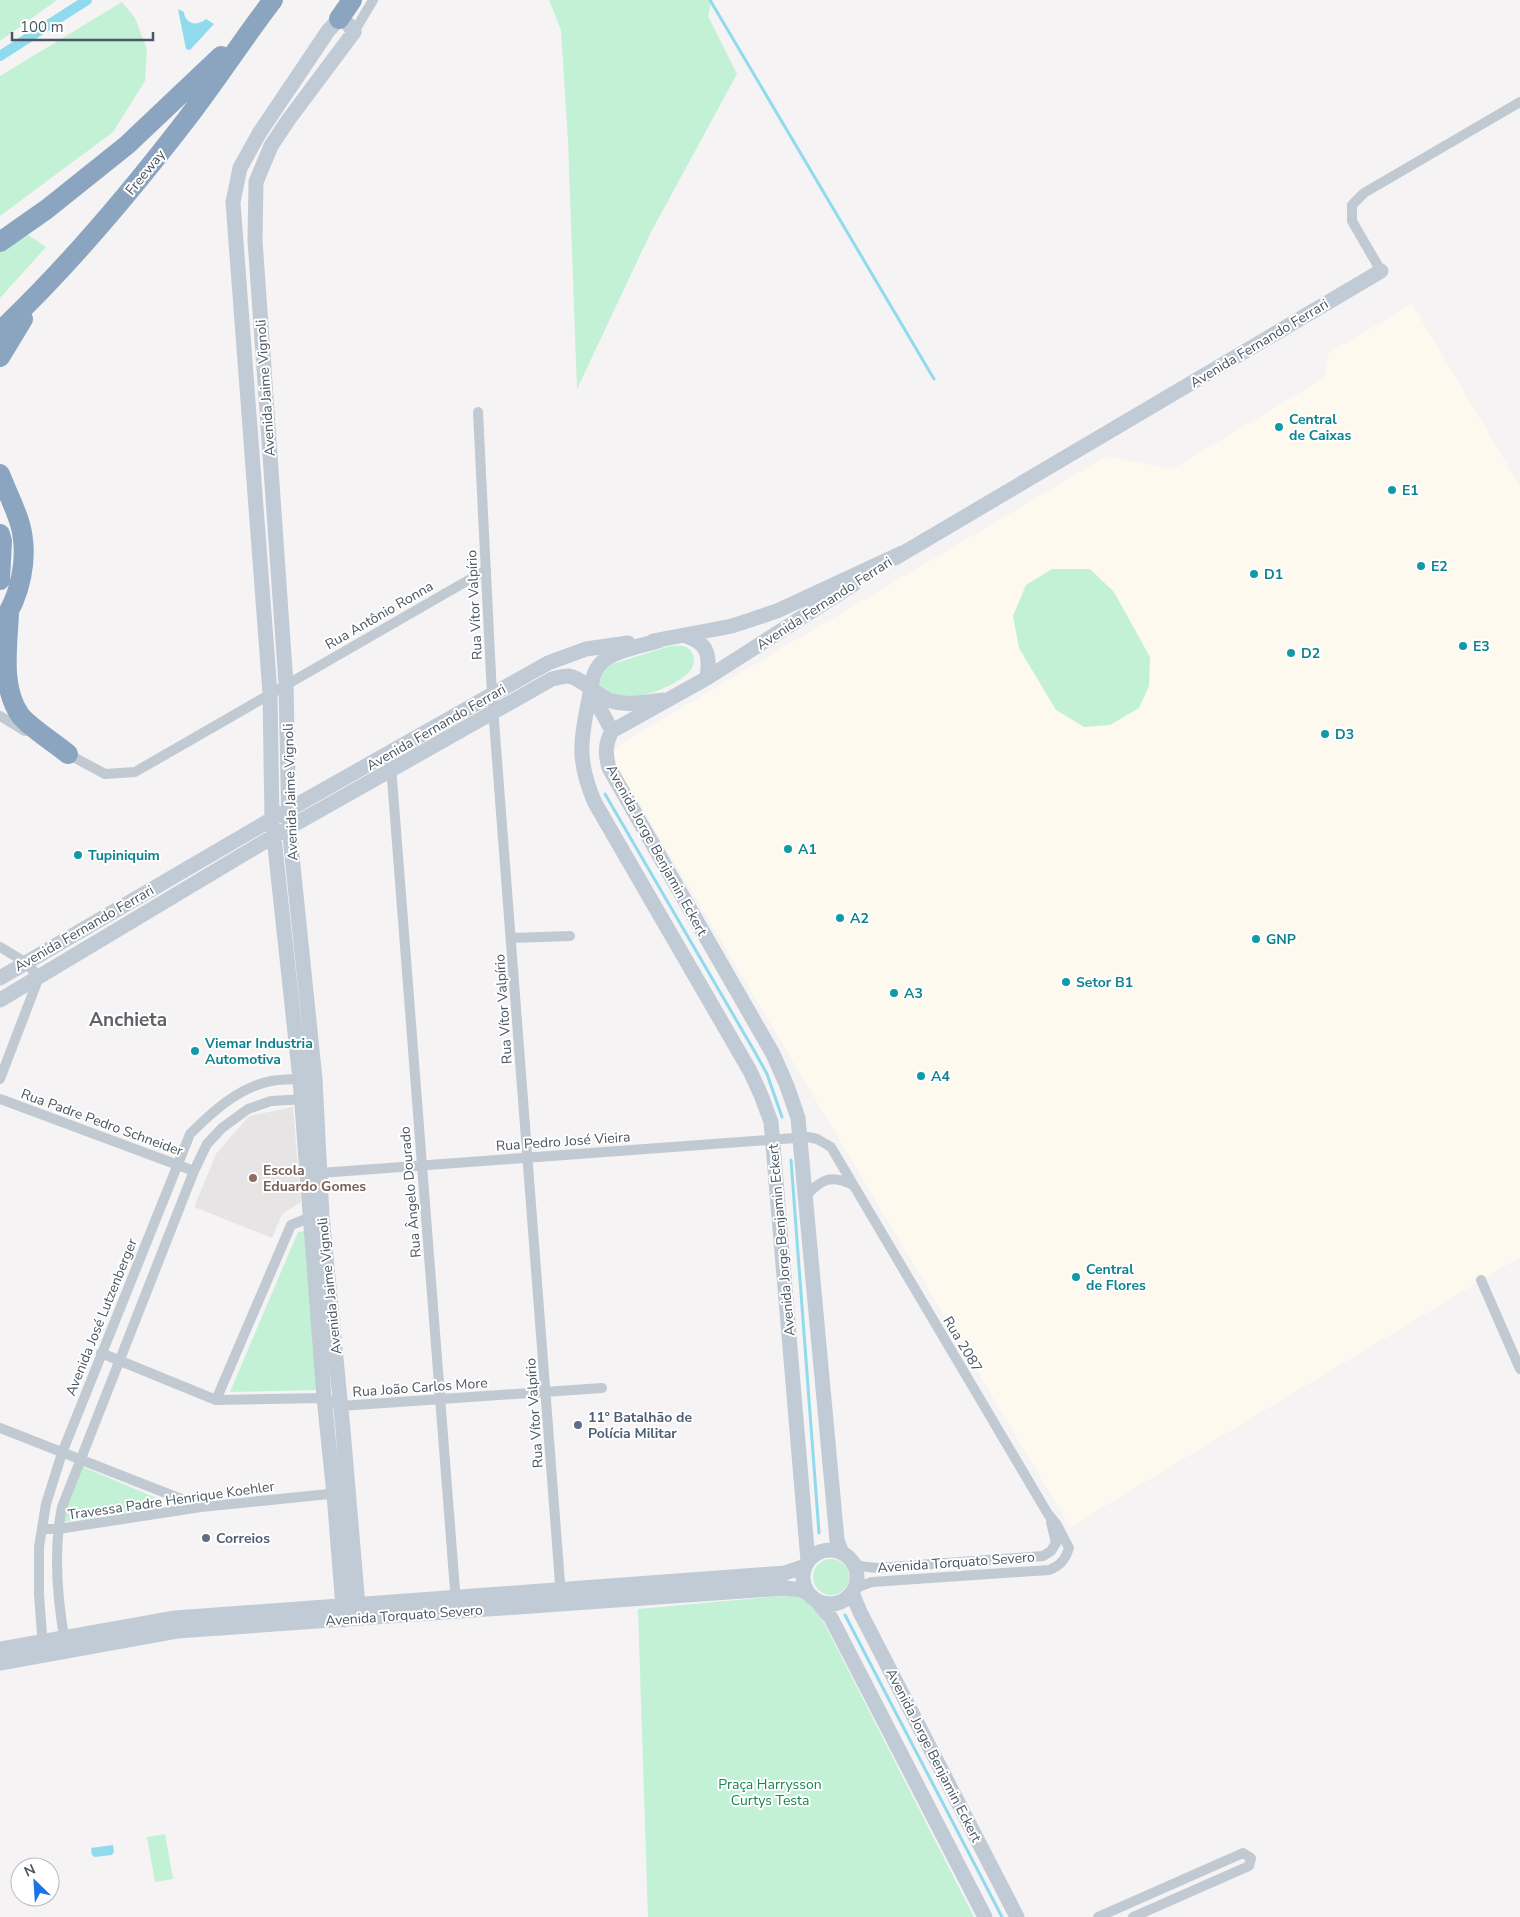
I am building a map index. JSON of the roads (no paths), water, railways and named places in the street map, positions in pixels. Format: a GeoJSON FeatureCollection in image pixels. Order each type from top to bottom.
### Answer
{"type":"FeatureCollection","features":[{"type":"Feature","properties":{"kind":"highway","name":"Freeway"},"geometry":{"type":"LineString","coordinates":[[0,331],[36,298],[119,205],[187,119],[273,0]]}},
{"type":"Feature","properties":{"kind":"highway"},"geometry":{"type":"LineString","coordinates":[[338,19],[352,0]]}},
{"type":"Feature","properties":{"kind":"highway"},"geometry":{"type":"LineString","coordinates":[[0,242],[47,209],[127,145],[256,22]]}},
{"type":"Feature","properties":{"kind":"highway"},"geometry":{"type":"LineString","coordinates":[[0,357],[36,298]]}},
{"type":"Feature","properties":{"kind":"highway"},"geometry":{"type":"LineString","coordinates":[[0,474],[20,524],[22,539],[22,567],[17,593],[5,618],[7,676],[13,703],[22,716],[68,754]]}},
{"type":"Feature","properties":{"kind":"highway"},"geometry":{"type":"LineString","coordinates":[[0,534],[2,541],[0,580]]}},
{"type":"Feature","properties":{"kind":"street","name":"Avenida Jaime Vignoli"},"geometry":{"type":"LineString","coordinates":[[341,1493],[324,1398],[308,1079],[288,811],[286,684],[255,240],[256,182],[271,146],[354,32],[373,0]]}},
{"type":"Feature","properties":{"kind":"street"},"geometry":{"type":"LineString","coordinates":[[338,19],[348,24],[354,32]]}},
{"type":"Feature","properties":{"kind":"street","name":"Avenida Jaime Vignoli"},"geometry":{"type":"LineString","coordinates":[[308,1079],[272,819],[270,693],[233,202],[240,168],[260,132],[338,19]]}},
{"type":"Feature","properties":{"kind":"street"},"geometry":{"type":"LineString","coordinates":[[326,35],[333,44],[341,49]]}},
{"type":"Feature","properties":{"kind":"street","name":"Avenida Fernando Ferrari"},"geometry":{"type":"LineString","coordinates":[[612,731],[707,678],[902,553],[1381,271],[1352,221],[1352,204],[1364,194],[1520,102]]}},
{"type":"Feature","properties":{"kind":"street"},"geometry":{"type":"LineString","coordinates":[[242,325],[261,325]]}},
{"type":"Feature","properties":{"kind":"street","name":"Rua Vítor Valpírio"},"geometry":{"type":"LineString","coordinates":[[478,412],[492,695],[562,1597]]}},
{"type":"Feature","properties":{"kind":"street","name":"Avenida Fernando Ferrari"},"geometry":{"type":"LineString","coordinates":[[0,978],[272,819],[548,663],[586,649],[661,640],[732,626],[778,611],[902,553]]}},
{"type":"Feature","properties":{"kind":"street","name":"Rua Antônio Ronna"},"geometry":{"type":"LineString","coordinates":[[0,716],[105,774],[135,772],[486,570]]}},
{"type":"Feature","properties":{"kind":"street"},"geometry":{"type":"LineString","coordinates":[[686,636],[696,639],[708,655],[707,678]]}},
{"type":"Feature","properties":{"kind":"street","name":"Avenida Jorge Benjamin Eckert"},"geometry":{"type":"LineString","coordinates":[[661,640],[611,656],[601,663],[594,675],[583,727],[581,749],[586,781],[595,803],[750,1071],[762,1095],[771,1122],[807,1564]]}},
{"type":"Feature","properties":{"kind":"street","name":"Avenida Fernando Ferrari"},"geometry":{"type":"LineString","coordinates":[[0,1000],[289,827],[552,679],[567,676],[577,678],[590,690],[613,702],[630,704],[670,700]]}},
{"type":"Feature","properties":{"kind":"street"},"geometry":{"type":"LineString","coordinates":[[590,690],[612,731]]}},
{"type":"Feature","properties":{"kind":"street","name":"Avenida Jorge Benjamin Eckert"},"geometry":{"type":"LineString","coordinates":[[612,731],[605,748],[608,768],[773,1054],[787,1086],[804,1138],[806,1196],[837,1540],[847,1556]]}},
{"type":"Feature","properties":{"kind":"street","name":"Rua Ângelo Dourado"},"geometry":{"type":"LineString","coordinates":[[390,753],[457,1604]]}},
{"type":"Feature","properties":{"kind":"street"},"geometry":{"type":"LineString","coordinates":[[360,770],[364,768],[392,769]]}},
{"type":"Feature","properties":{"kind":"street"},"geometry":{"type":"LineString","coordinates":[[106,915],[115,931]]}},
{"type":"Feature","properties":{"kind":"street"},"geometry":{"type":"LineString","coordinates":[[511,938],[570,936]]}},
{"type":"Feature","properties":{"kind":"street"},"geometry":{"type":"LineString","coordinates":[[0,947],[25,962],[38,977],[0,1079]]}},
{"type":"Feature","properties":{"kind":"street","name":"Avenida José Lutzenberger"},"geometry":{"type":"LineString","coordinates":[[43,1648],[39,1594],[40,1547],[46,1504],[62,1453],[176,1164],[190,1134],[211,1112],[241,1092],[269,1081],[308,1079]]}},
{"type":"Feature","properties":{"kind":"street","name":"Rua Padre Pedro Schneider"},"geometry":{"type":"LineString","coordinates":[[0,1099],[194,1171]]}},
{"type":"Feature","properties":{"kind":"street"},"geometry":{"type":"LineString","coordinates":[[65,1644],[58,1590],[56,1545],[62,1507],[194,1171],[208,1144],[222,1128],[248,1109],[271,1101],[309,1099]]}},
{"type":"Feature","properties":{"kind":"street","name":"Avenida Jaime Vignoli"},"geometry":{"type":"LineString","coordinates":[[309,1099],[320,1172],[316,1217],[341,1406],[341,1493],[351,1612]]}},
{"type":"Feature","properties":{"kind":"street","name":"Rua Pedro José Vieira"},"geometry":{"type":"LineString","coordinates":[[320,1172],[804,1138]]}},
{"type":"Feature","properties":{"kind":"street","name":"Rua 2087"},"geometry":{"type":"LineString","coordinates":[[804,1138],[817,1138],[831,1147],[1048,1514],[1057,1525],[1068,1548],[1066,1559],[1050,1570]]}},
{"type":"Feature","properties":{"kind":"street"},"geometry":{"type":"LineString","coordinates":[[806,1196],[824,1180],[840,1179],[854,1186]]}},
{"type":"Feature","properties":{"kind":"street"},"geometry":{"type":"LineString","coordinates":[[216,1400],[291,1225],[316,1217]]}},
{"type":"Feature","properties":{"kind":"street"},"geometry":{"type":"LineString","coordinates":[[1481,1280],[1520,1369]]}},
{"type":"Feature","properties":{"kind":"street","name":"Rua João Carlos More"},"geometry":{"type":"LineString","coordinates":[[101,1354],[216,1400],[324,1398],[341,1406],[602,1388]]}},
{"type":"Feature","properties":{"kind":"street"},"geometry":{"type":"LineString","coordinates":[[0,1428],[201,1507]]}},
{"type":"Feature","properties":{"kind":"street","name":"Travessa Padre Henrique Koehler"},"geometry":{"type":"LineString","coordinates":[[42,1529],[58,1529],[201,1507],[341,1493]]}},
{"type":"Feature","properties":{"kind":"street","name":"Avenida Torquato Severo"},"geometry":{"type":"LineString","coordinates":[[847,1556],[860,1566],[878,1568],[1042,1556],[1051,1551],[1056,1543],[1048,1514]]}},
{"type":"Feature","properties":{"kind":"street"},"geometry":{"type":"LineString","coordinates":[[833,1550],[847,1556],[857,1573],[854,1590],[840,1602],[824,1604],[813,1598],[803,1581],[807,1564],[815,1554],[833,1550]]}},
{"type":"Feature","properties":{"kind":"street","name":"Avenida Torquato Severo"},"geometry":{"type":"LineString","coordinates":[[562,1597],[785,1573],[807,1564]]}},
{"type":"Feature","properties":{"kind":"street","name":"Avenida Torquato Severo"},"geometry":{"type":"LineString","coordinates":[[854,1590],[872,1582],[1050,1570]]}},
{"type":"Feature","properties":{"kind":"street","name":"Avenida Torquato Severo"},"geometry":{"type":"LineString","coordinates":[[0,1663],[43,1648],[65,1644],[177,1631],[256,1619],[562,1597],[786,1588],[801,1590],[813,1598]]}},
{"type":"Feature","properties":{"kind":"street","name":"Avenida Jorge Benjamin Eckert"},"geometry":{"type":"LineString","coordinates":[[854,1590],[860,1612],[1017,1917]]}},
{"type":"Feature","properties":{"kind":"street","name":"Avenida Jorge Benjamin Eckert"},"geometry":{"type":"LineString","coordinates":[[813,1598],[831,1618],[985,1917]]}},
{"type":"Feature","properties":{"kind":"street","name":"Avenida Torquato Severo"},"geometry":{"type":"LineString","coordinates":[[0,1648],[43,1648]]}},
{"type":"Feature","properties":{"kind":"street"},"geometry":{"type":"LineString","coordinates":[[1098,1917],[1243,1854],[1251,1858],[1249,1866],[1133,1917]]}},
{"type":"Feature","properties":{"kind":"water"},"geometry":{"type":"Polygon","coordinates":[[[178,9],[184,12],[189,22],[199,23],[206,19],[214,24],[190,50],[186,49],[178,9]]]}},
{"type":"Feature","properties":{"kind":"water"},"geometry":{"type":"Polygon","coordinates":[[[113,1845],[114,1852],[112,1855],[95,1857],[92,1855],[91,1848],[113,1845]]]}},
{"type":"Feature","properties":{"kind":"waterway"},"geometry":{"type":"LineString","coordinates":[[0,56],[87,0]]}},
{"type":"Feature","properties":{"kind":"waterway"},"geometry":{"type":"LineString","coordinates":[[710,0],[934,379]]}},
{"type":"Feature","properties":{"kind":"waterway"},"geometry":{"type":"LineString","coordinates":[[605,794],[767,1074],[782,1117]]}},
{"type":"Feature","properties":{"kind":"waterway"},"geometry":{"type":"LineString","coordinates":[[791,1160],[819,1533]]}},
{"type":"Feature","properties":{"kind":"waterway"},"geometry":{"type":"LineString","coordinates":[[845,1615],[1002,1917]]}},
{"type":"Feature","properties":{"kind":"place","name":"Central de Caixas"},"geometry":{"type":"Point","coordinates":[1279,427]}},
{"type":"Feature","properties":{"kind":"place","name":"E1"},"geometry":{"type":"Point","coordinates":[1392,490]}},
{"type":"Feature","properties":{"kind":"place","name":"E2"},"geometry":{"type":"Point","coordinates":[1421,566]}},
{"type":"Feature","properties":{"kind":"place","name":"D1"},"geometry":{"type":"Point","coordinates":[1254,574]}},
{"type":"Feature","properties":{"kind":"place","name":"E3"},"geometry":{"type":"Point","coordinates":[1463,646]}},
{"type":"Feature","properties":{"kind":"place","name":"D2"},"geometry":{"type":"Point","coordinates":[1291,653]}},
{"type":"Feature","properties":{"kind":"place","name":"D3"},"geometry":{"type":"Point","coordinates":[1325,734]}},
{"type":"Feature","properties":{"kind":"place","name":"A1"},"geometry":{"type":"Point","coordinates":[788,849]}},
{"type":"Feature","properties":{"kind":"place","name":"Tupiniquim"},"geometry":{"type":"Point","coordinates":[78,855]}},
{"type":"Feature","properties":{"kind":"place","name":"A2"},"geometry":{"type":"Point","coordinates":[840,918]}},
{"type":"Feature","properties":{"kind":"place","name":"GNP"},"geometry":{"type":"Point","coordinates":[1256,939]}},
{"type":"Feature","properties":{"kind":"place","name":"Setor B1"},"geometry":{"type":"Point","coordinates":[1066,982]}},
{"type":"Feature","properties":{"kind":"place","name":"A3"},"geometry":{"type":"Point","coordinates":[894,993]}},
{"type":"Feature","properties":{"kind":"place","name":"Viemar Industria Automotiva"},"geometry":{"type":"Point","coordinates":[195,1051]}},
{"type":"Feature","properties":{"kind":"place","name":"A4"},"geometry":{"type":"Point","coordinates":[921,1076]}},
{"type":"Feature","properties":{"kind":"place","name":"Escola Eduardo Gomes"},"geometry":{"type":"Point","coordinates":[253,1178]}},
{"type":"Feature","properties":{"kind":"place","name":"Central de Flores"},"geometry":{"type":"Point","coordinates":[1076,1277]}},
{"type":"Feature","properties":{"kind":"place","name":"11º Batalhão de Polícia Militar"},"geometry":{"type":"Point","coordinates":[578,1425]}},
{"type":"Feature","properties":{"kind":"place","name":"Correios"},"geometry":{"type":"Point","coordinates":[206,1538]}},
{"type":"Feature","properties":{"kind":"district","name":"Anchieta"},"geometry":{"type":"Point","coordinates":[128,1019]}},
{"type":"Feature","properties":{"kind":"park label","name":"Praça Harrysson Curtys Testa"},"geometry":{"type":"Point","coordinates":[770,1792]}}]}
